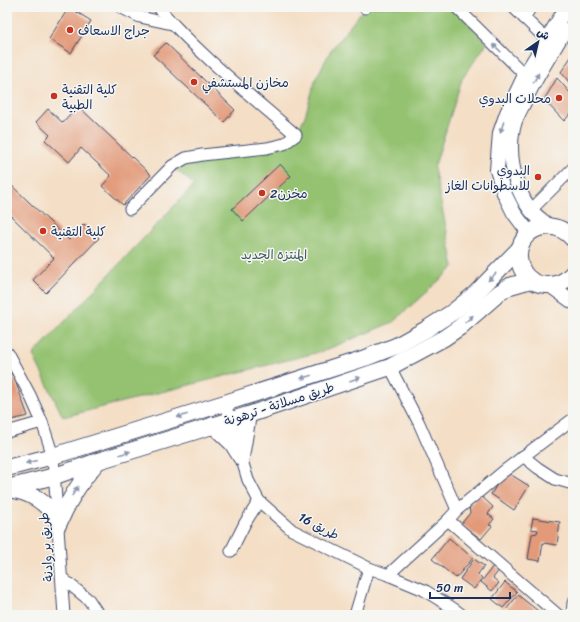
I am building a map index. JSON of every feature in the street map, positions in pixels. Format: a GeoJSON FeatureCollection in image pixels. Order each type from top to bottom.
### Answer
{"type":"FeatureCollection","features":[{"type":"Feature","properties":{"kind":"highway"},"geometry":{"type":"LineString","coordinates":[[529,233],[538,228],[549,226],[562,229],[571,234]]}},
{"type":"Feature","properties":{"kind":"highway","name":"طريق مسلاتة - ترهونة"},"geometry":{"type":"LineString","coordinates":[[7,468],[53,456],[225,403],[365,358],[396,346],[453,312],[475,294],[519,248],[529,233]]}},
{"type":"Feature","properties":{"kind":"highway"},"geometry":{"type":"LineString","coordinates":[[519,248],[518,260],[520,266],[530,280],[540,285],[551,286],[560,284],[573,273]]}},
{"type":"Feature","properties":{"kind":"highway","name":"طريق مسلاتة - ترهونة"},"geometry":{"type":"LineString","coordinates":[[7,488],[55,476],[98,461],[248,415],[390,367],[444,338],[460,327],[499,293],[510,286],[530,280]]}},
{"type":"Feature","properties":{"kind":"highway"},"geometry":{"type":"LineString","coordinates":[[241,457],[248,415]]}},
{"type":"Feature","properties":{"kind":"highway"},"geometry":{"type":"LineString","coordinates":[[213,425],[232,443],[241,457]]}},
{"type":"Feature","properties":{"kind":"highway"},"geometry":{"type":"LineString","coordinates":[[7,488],[29,494],[40,500],[50,509],[58,522],[75,491],[98,461]]}},
{"type":"Feature","properties":{"kind":"main road"},"geometry":{"type":"LineString","coordinates":[[549,226],[531,210],[515,179],[511,158],[512,137],[515,122],[520,110],[536,79],[567,7]]}},
{"type":"Feature","properties":{"kind":"main road"},"geometry":{"type":"LineString","coordinates":[[529,233],[514,213],[504,194],[497,170],[500,133],[507,113],[525,75],[573,16]]}},
{"type":"Feature","properties":{"kind":"main road"},"geometry":{"type":"LineString","coordinates":[[551,286],[573,302]]}},
{"type":"Feature","properties":{"kind":"street"},"geometry":{"type":"LineString","coordinates":[[120,7],[140,17],[172,24]]}},
{"type":"Feature","properties":{"kind":"street"},"geometry":{"type":"LineString","coordinates":[[130,209],[172,166],[186,158],[266,148],[284,144],[296,135],[208,59],[172,24],[158,7]]}},
{"type":"Feature","properties":{"kind":"street"},"geometry":{"type":"LineString","coordinates":[[456,7],[525,75]]}},
{"type":"Feature","properties":{"kind":"street"},"geometry":{"type":"LineString","coordinates":[[513,7],[551,44]]}},
{"type":"Feature","properties":{"kind":"street"},"geometry":{"type":"LineString","coordinates":[[524,18],[531,7]]}},
{"type":"Feature","properties":{"kind":"street"},"geometry":{"type":"LineString","coordinates":[[531,210],[573,168]]}},
{"type":"Feature","properties":{"kind":"street","name":"طريق بر وادنة"},"geometry":{"type":"LineString","coordinates":[[7,352],[30,395],[42,422],[53,456],[64,615]]}},
{"type":"Feature","properties":{"kind":"street"},"geometry":{"type":"LineString","coordinates":[[390,367],[419,423],[457,510]]}},
{"type":"Feature","properties":{"kind":"street","name":"طريق 16"},"geometry":{"type":"LineString","coordinates":[[225,403],[248,480],[259,501],[292,530],[369,568],[424,590],[462,615]]}},
{"type":"Feature","properties":{"kind":"street"},"geometry":{"type":"LineString","coordinates":[[7,432],[42,422]]}},
{"type":"Feature","properties":{"kind":"street"},"geometry":{"type":"LineString","coordinates":[[388,575],[457,510],[524,456],[572,422]]}},
{"type":"Feature","properties":{"kind":"street"},"geometry":{"type":"LineString","coordinates":[[524,456],[538,468],[555,478],[573,484]]}},
{"type":"Feature","properties":{"kind":"street"},"geometry":{"type":"LineString","coordinates":[[231,551],[245,523],[259,501]]}},
{"type":"Feature","properties":{"kind":"street"},"geometry":{"type":"LineString","coordinates":[[448,520],[558,615]]}},
{"type":"Feature","properties":{"kind":"street"},"geometry":{"type":"LineString","coordinates":[[355,615],[369,568]]}},
{"type":"Feature","properties":{"kind":"street"},"geometry":{"type":"LineString","coordinates":[[62,578],[89,600],[99,615]]}},
{"type":"Feature","properties":{"kind":"street"},"geometry":{"type":"LineString","coordinates":[[572,615],[573,603]]}},
{"type":"Feature","properties":{"kind":"green space","name":"المنتزه الجديد"},"geometry":{"type":"Polygon","coordinates":[[[365,7],[453,7],[487,43],[462,79],[434,168],[454,267],[393,322],[323,351],[63,417],[33,355],[194,185],[172,166],[248,150],[296,135],[305,116],[316,78],[331,50],[365,7]]]}},
{"type":"Feature","properties":{"kind":"building","name":"جراج الاسعاف"},"geometry":{"type":"Polygon","coordinates":[[[69,7],[91,21],[71,53],[49,39],[69,7]]]}},
{"type":"Feature","properties":{"kind":"building","name":"مخازن المستشفي"},"geometry":{"type":"Polygon","coordinates":[[[166,43],[235,110],[224,122],[153,55],[166,43]]]}},
{"type":"Feature","properties":{"kind":"building"},"geometry":{"type":"Polygon","coordinates":[[[573,54],[573,87],[561,72],[573,54]]]}},
{"type":"Feature","properties":{"kind":"building","name":"محلات البدوي"},"geometry":{"type":"Polygon","coordinates":[[[557,78],[573,96],[573,111],[564,121],[544,100],[557,78]]]}},
{"type":"Feature","properties":{"kind":"building","name":"كلية التقنية الطبية"},"geometry":{"type":"Polygon","coordinates":[[[78,106],[151,175],[123,205],[102,186],[111,176],[81,148],[69,162],[45,140],[50,135],[36,122],[48,109],[63,123],[78,106]]]}},
{"type":"Feature","properties":{"kind":"building","name":"مخزن2"},"geometry":{"type":"Polygon","coordinates":[[[280,164],[291,176],[243,221],[232,209],[280,164]]]}},
{"type":"Feature","properties":{"kind":"building","name":"كلية التقنية"},"geometry":{"type":"Polygon","coordinates":[[[9,183],[69,240],[84,224],[99,238],[46,293],[33,280],[54,258],[7,212],[7,185],[9,183]]]}},
{"type":"Feature","properties":{"kind":"building"},"geometry":{"type":"Polygon","coordinates":[[[7,371],[13,375],[28,416],[7,421],[7,371]]]}},
{"type":"Feature","properties":{"kind":"building"},"geometry":{"type":"Polygon","coordinates":[[[504,474],[508,476],[510,474],[529,486],[514,510],[491,494],[504,474]]]}},
{"type":"Feature","properties":{"kind":"building"},"geometry":{"type":"Polygon","coordinates":[[[479,494],[493,507],[488,514],[494,519],[489,525],[492,526],[481,539],[461,524],[470,513],[469,506],[479,494]]]}},
{"type":"Feature","properties":{"kind":"building"},"geometry":{"type":"Polygon","coordinates":[[[533,518],[560,522],[557,545],[543,543],[540,561],[528,559],[532,534],[537,533],[538,530],[531,529],[533,518]]]}},
{"type":"Feature","properties":{"kind":"building"},"geometry":{"type":"Polygon","coordinates":[[[449,538],[473,558],[456,578],[432,559],[449,538]]]}},
{"type":"Feature","properties":{"kind":"building"},"geometry":{"type":"Polygon","coordinates":[[[474,559],[484,566],[478,574],[482,578],[474,589],[460,579],[474,559]]]}},
{"type":"Feature","properties":{"kind":"building"},"geometry":{"type":"Polygon","coordinates":[[[494,565],[500,569],[493,578],[499,583],[492,591],[481,582],[494,565]]]}},
{"type":"Feature","properties":{"kind":"building"},"geometry":{"type":"Polygon","coordinates":[[[505,582],[517,592],[503,608],[492,599],[505,582]]]}},
{"type":"Feature","properties":{"kind":"building"},"geometry":{"type":"Polygon","coordinates":[[[518,595],[543,615],[502,615],[518,595]]]}},
{"type":"Feature","properties":{"kind":"place","name":"جراج الاسعاف"},"geometry":{"type":"Point","coordinates":[70,30]}},
{"type":"Feature","properties":{"kind":"place","name":"مخازن المستشفي"},"geometry":{"type":"Point","coordinates":[194,82]}},
{"type":"Feature","properties":{"kind":"place","name":"كلية التقنية الطبية"},"geometry":{"type":"Point","coordinates":[54,96]}},
{"type":"Feature","properties":{"kind":"place","name":"محلات البدوي"},"geometry":{"type":"Point","coordinates":[559,98]}},
{"type":"Feature","properties":{"kind":"place","name":"البدوي للاسطوانات الغاز"},"geometry":{"type":"Point","coordinates":[538,177]}},
{"type":"Feature","properties":{"kind":"place","name":"مخزن2"},"geometry":{"type":"Point","coordinates":[262,193]}},
{"type":"Feature","properties":{"kind":"place","name":"كلية التقنية"},"geometry":{"type":"Point","coordinates":[43,231]}}]}
